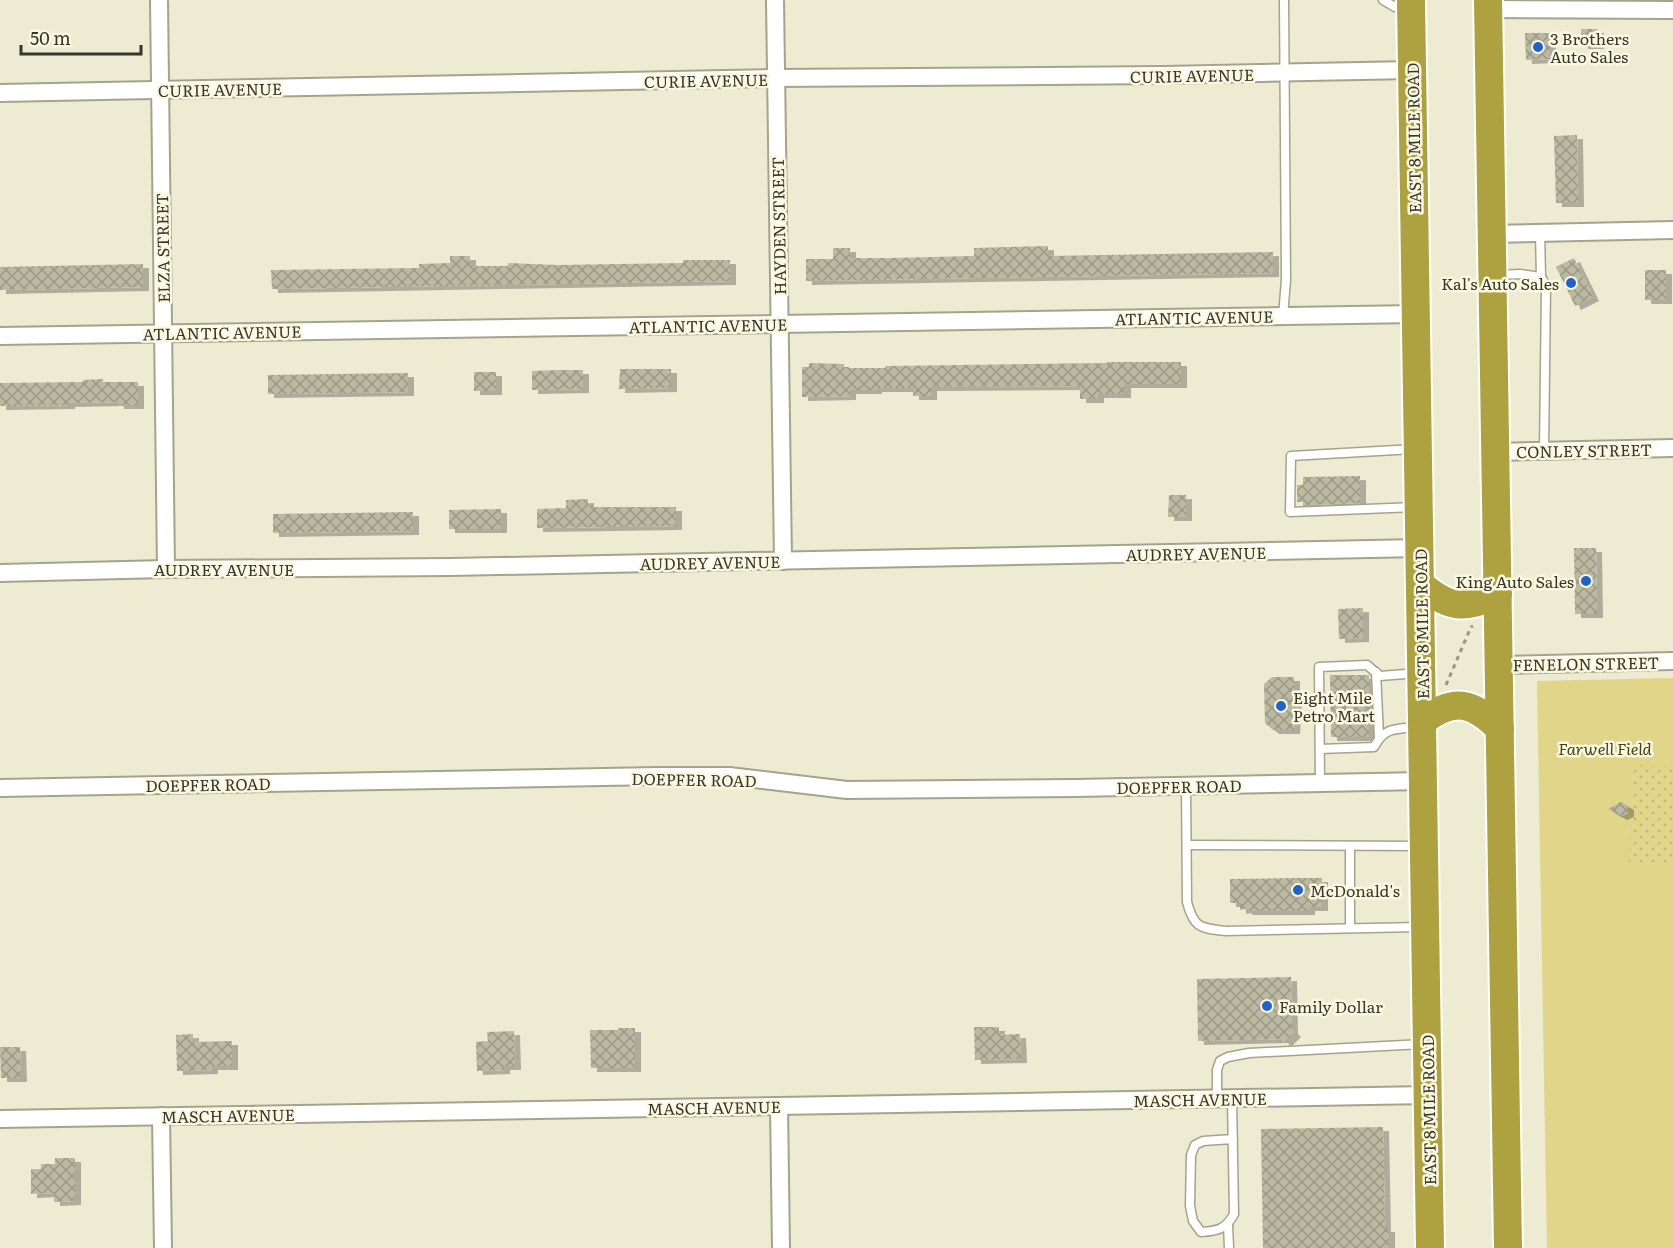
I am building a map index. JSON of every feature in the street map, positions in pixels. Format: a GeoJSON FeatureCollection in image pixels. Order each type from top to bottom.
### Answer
{"type":"FeatureCollection","features":[{"type":"Feature","properties":{"kind":"highway"},"geometry":{"type":"LineString","coordinates":[[1489,4],[1508,1248]]}},
{"type":"Feature","properties":{"kind":"highway","name":"EAST 8 MILE ROAD"},"geometry":{"type":"LineString","coordinates":[[1411,5],[1420,585],[1431,681],[1423,724],[1430,1248]]}},
{"type":"Feature","properties":{"kind":"highway"},"geometry":{"type":"LineString","coordinates":[[1420,585],[1440,599],[1460,606],[1478,603],[1498,594]]}},
{"type":"Feature","properties":{"kind":"highway"},"geometry":{"type":"LineString","coordinates":[[1423,724],[1436,710],[1455,705],[1477,710],[1500,729]]}},
{"type":"Feature","properties":{"kind":"street","name":"ELZA STREET"},"geometry":{"type":"LineString","coordinates":[[159,0],[166,569]]}},
{"type":"Feature","properties":{"kind":"street","name":"HAYDEN STREET"},"geometry":{"type":"LineString","coordinates":[[776,0],[775,78],[783,561]]}},
{"type":"Feature","properties":{"kind":"street"},"geometry":{"type":"LineString","coordinates":[[1489,4],[1673,10]]}},
{"type":"Feature","properties":{"kind":"street","name":"CURIE AVENUE"},"geometry":{"type":"LineString","coordinates":[[0,93],[775,78],[1412,70]]}},
{"type":"Feature","properties":{"kind":"street"},"geometry":{"type":"LineString","coordinates":[[1492,234],[1673,230]]}},
{"type":"Feature","properties":{"kind":"street","name":"ATLANTIC AVENUE"},"geometry":{"type":"LineString","coordinates":[[0,336],[1417,314]]}},
{"type":"Feature","properties":{"kind":"street","name":"CONLEY STREET"},"geometry":{"type":"LineString","coordinates":[[1496,452],[1673,448]]}},
{"type":"Feature","properties":{"kind":"street","name":"AUDREY AVENUE"},"geometry":{"type":"LineString","coordinates":[[0,573],[166,569],[463,567],[1420,548]]}},
{"type":"Feature","properties":{"kind":"street","name":"FENELON STREET"},"geometry":{"type":"LineString","coordinates":[[1499,665],[1673,661]]}},
{"type":"Feature","properties":{"kind":"street","name":"DOEPFER ROAD"},"geometry":{"type":"LineString","coordinates":[[0,788],[694,776],[729,776],[847,790],[1423,782]]}},
{"type":"Feature","properties":{"kind":"street","name":"MASCH AVENUE"},"geometry":{"type":"LineString","coordinates":[[0,1119],[1428,1095]]}},
{"type":"Feature","properties":{"kind":"street"},"geometry":{"type":"LineString","coordinates":[[779,1106],[781,1248]]}},
{"type":"Feature","properties":{"kind":"street"},"geometry":{"type":"LineString","coordinates":[[161,1116],[163,1248]]}},
{"type":"Feature","properties":{"kind":"lane"},"geometry":{"type":"LineString","coordinates":[[1283,316],[1286,280],[1284,0]]}},
{"type":"Feature","properties":{"kind":"lane"},"geometry":{"type":"LineString","coordinates":[[1383,0],[1395,7],[1411,5]]}},
{"type":"Feature","properties":{"kind":"lane"},"geometry":{"type":"LineString","coordinates":[[1540,233],[1541,277],[1546,285],[1544,451]]}},
{"type":"Feature","properties":{"kind":"lane"},"geometry":{"type":"LineString","coordinates":[[1493,275],[1520,274],[1541,277]]}},
{"type":"Feature","properties":{"kind":"lane"},"geometry":{"type":"LineString","coordinates":[[1419,449],[1291,456],[1290,512],[1419,507]]}},
{"type":"Feature","properties":{"kind":"lane"},"geometry":{"type":"LineString","coordinates":[[1320,783],[1319,667],[1367,665],[1380,676],[1431,681]]}},
{"type":"Feature","properties":{"kind":"lane"},"geometry":{"type":"LineString","coordinates":[[1376,672],[1379,737]]}},
{"type":"Feature","properties":{"kind":"lane"},"geometry":{"type":"LineString","coordinates":[[1320,749],[1374,747],[1379,737],[1390,729],[1423,724]]}},
{"type":"Feature","properties":{"kind":"lane"},"geometry":{"type":"LineString","coordinates":[[1186,786],[1187,902],[1191,917],[1196,924],[1226,931],[1425,927]]}},
{"type":"Feature","properties":{"kind":"lane"},"geometry":{"type":"LineString","coordinates":[[1187,845],[1424,846]]}},
{"type":"Feature","properties":{"kind":"lane"},"geometry":{"type":"LineString","coordinates":[[1350,846],[1350,928]]}},
{"type":"Feature","properties":{"kind":"lane"},"geometry":{"type":"LineString","coordinates":[[1229,1248],[1228,1225],[1234,1214],[1233,1138],[1217,1070],[1220,1060],[1238,1054],[1427,1044]]}},
{"type":"Feature","properties":{"kind":"lane"},"geometry":{"type":"LineString","coordinates":[[1228,1225],[1216,1231],[1201,1232],[1193,1221],[1190,1206],[1191,1155],[1195,1145],[1203,1141],[1233,1138]]}},
{"type":"Feature","properties":{"kind":"path"},"geometry":{"type":"LineString","coordinates":[[1431,681],[1445,687],[1471,627],[1477,624]]}},
{"type":"Feature","properties":{"kind":"green space","name":"Farwell Field"},"geometry":{"type":"Polygon","coordinates":[[[1673,678],[1673,1248],[1547,1248],[1537,681],[1673,678]]]}},
{"type":"Feature","properties":{"kind":"green space"},"geometry":{"type":"Polygon","coordinates":[[[1632,765],[1673,766],[1673,865],[1629,863],[1632,765]]]}},
{"type":"Feature","properties":{"kind":"building"},"geometry":{"type":"Polygon","coordinates":[[[1581,29],[1598,29],[1598,45],[1582,45],[1581,29]]]}},
{"type":"Feature","properties":{"kind":"building"},"geometry":{"type":"Polygon","coordinates":[[[1525,33],[1550,33],[1550,59],[1526,60],[1525,33]]]}},
{"type":"Feature","properties":{"kind":"building"},"geometry":{"type":"Polygon","coordinates":[[[1577,135],[1578,203],[1556,203],[1554,136],[1577,135]]]}},
{"type":"Feature","properties":{"kind":"building"},"geometry":{"type":"Polygon","coordinates":[[[1048,246],[1048,256],[1273,252],[1273,273],[806,281],[806,259],[833,259],[833,248],[850,248],[850,258],[889,258],[974,256],[974,248],[1048,246]]]}},
{"type":"Feature","properties":{"kind":"building"},"geometry":{"type":"Polygon","coordinates":[[[450,256],[470,256],[470,266],[508,266],[508,263],[558,265],[730,260],[730,281],[272,289],[271,270],[419,268],[419,264],[450,263],[450,256]]]}},
{"type":"Feature","properties":{"kind":"building"},"geometry":{"type":"Polygon","coordinates":[[[1574,258],[1593,297],[1575,306],[1556,267],[1574,258]]]}},
{"type":"Feature","properties":{"kind":"building"},"geometry":{"type":"Polygon","coordinates":[[[143,264],[143,287],[0,290],[0,267],[143,264]]]}},
{"type":"Feature","properties":{"kind":"building"},"geometry":{"type":"Polygon","coordinates":[[[1645,270],[1666,270],[1666,300],[1645,300],[1645,270]]]}},
{"type":"Feature","properties":{"kind":"building"},"geometry":{"type":"Polygon","coordinates":[[[1181,362],[1181,384],[1125,384],[1125,394],[1098,394],[1098,399],[1080,399],[1080,386],[931,387],[931,396],[913,396],[913,388],[876,388],[876,390],[850,390],[850,396],[802,397],[802,367],[809,367],[809,363],[844,364],[844,367],[849,368],[885,368],[885,366],[1181,362]]]}},
{"type":"Feature","properties":{"kind":"building"},"geometry":{"type":"Polygon","coordinates":[[[620,369],[671,369],[671,388],[619,389],[620,369]]]}},
{"type":"Feature","properties":{"kind":"building"},"geometry":{"type":"Polygon","coordinates":[[[583,370],[583,389],[532,390],[532,371],[583,370]]]}},
{"type":"Feature","properties":{"kind":"building"},"geometry":{"type":"Polygon","coordinates":[[[474,372],[496,372],[496,391],[474,391],[474,372]]]}},
{"type":"Feature","properties":{"kind":"building"},"geometry":{"type":"Polygon","coordinates":[[[408,373],[408,392],[268,394],[268,375],[408,373]]]}},
{"type":"Feature","properties":{"kind":"building"},"geometry":{"type":"Polygon","coordinates":[[[103,379],[103,382],[138,382],[138,405],[118,405],[118,402],[0,406],[0,383],[83,382],[83,380],[103,379]]]}},
{"type":"Feature","properties":{"kind":"building"},"geometry":{"type":"Polygon","coordinates":[[[1360,476],[1360,503],[1303,505],[1303,502],[1297,502],[1297,485],[1303,485],[1303,477],[1360,476]]]}},
{"type":"Feature","properties":{"kind":"building"},"geometry":{"type":"Polygon","coordinates":[[[1169,495],[1186,495],[1186,517],[1168,517],[1169,495]]]}},
{"type":"Feature","properties":{"kind":"building"},"geometry":{"type":"Polygon","coordinates":[[[588,499],[588,507],[676,507],[676,526],[537,528],[537,509],[566,508],[566,500],[588,499]]]}},
{"type":"Feature","properties":{"kind":"building"},"geometry":{"type":"Polygon","coordinates":[[[501,509],[501,529],[449,529],[449,510],[501,509]]]}},
{"type":"Feature","properties":{"kind":"building"},"geometry":{"type":"Polygon","coordinates":[[[413,512],[413,531],[273,533],[273,514],[413,512]]]}},
{"type":"Feature","properties":{"kind":"building"},"geometry":{"type":"Polygon","coordinates":[[[1574,548],[1596,548],[1597,614],[1575,614],[1574,548]]]}},
{"type":"Feature","properties":{"kind":"building"},"geometry":{"type":"Polygon","coordinates":[[[1363,608],[1363,638],[1339,639],[1338,609],[1363,608]]]}},
{"type":"Feature","properties":{"kind":"building"},"geometry":{"type":"Polygon","coordinates":[[[1330,675],[1369,675],[1369,737],[1331,737],[1330,675]]]}},
{"type":"Feature","properties":{"kind":"building"},"geometry":{"type":"Polygon","coordinates":[[[1272,677],[1294,677],[1294,698],[1296,698],[1294,730],[1273,730],[1265,723],[1264,684],[1272,677]]]}},
{"type":"Feature","properties":{"kind":"building"},"geometry":{"type":"Polygon","coordinates":[[[1621,802],[1628,806],[1628,813],[1621,816],[1608,809],[1621,802]]]}},
{"type":"Feature","properties":{"kind":"building"},"geometry":{"type":"Polygon","coordinates":[[[1322,878],[1322,907],[1309,907],[1309,911],[1246,911],[1246,909],[1240,910],[1240,903],[1230,903],[1230,879],[1322,878]]]}},
{"type":"Feature","properties":{"kind":"building"},"geometry":{"type":"Polygon","coordinates":[[[1291,977],[1292,1030],[1295,1033],[1285,1043],[1282,1039],[1198,1041],[1197,979],[1291,977]]]}},
{"type":"Feature","properties":{"kind":"building"},"geometry":{"type":"Polygon","coordinates":[[[974,1027],[999,1027],[999,1035],[1020,1034],[1021,1059],[975,1060],[974,1027]]]}},
{"type":"Feature","properties":{"kind":"building"},"geometry":{"type":"Polygon","coordinates":[[[618,1028],[635,1028],[635,1068],[591,1068],[590,1030],[618,1030],[618,1028]]]}},
{"type":"Feature","properties":{"kind":"building"},"geometry":{"type":"Polygon","coordinates":[[[514,1031],[515,1066],[504,1066],[504,1070],[477,1071],[476,1042],[488,1041],[487,1032],[514,1031]]]}},
{"type":"Feature","properties":{"kind":"building"},"geometry":{"type":"Polygon","coordinates":[[[193,1034],[193,1042],[232,1041],[232,1066],[212,1066],[212,1070],[177,1071],[176,1035],[193,1034]]]}},
{"type":"Feature","properties":{"kind":"building"},"geometry":{"type":"Polygon","coordinates":[[[0,1047],[20,1047],[21,1078],[1,1078],[0,1047]]]}},
{"type":"Feature","properties":{"kind":"building"},"geometry":{"type":"Polygon","coordinates":[[[1383,1127],[1385,1228],[1389,1228],[1389,1248],[1263,1248],[1261,1129],[1383,1127]]]}},
{"type":"Feature","properties":{"kind":"building"},"geometry":{"type":"Polygon","coordinates":[[[55,1158],[75,1158],[75,1201],[54,1202],[54,1193],[31,1194],[31,1169],[41,1169],[41,1164],[55,1164],[55,1158]]]}},
{"type":"Feature","properties":{"kind":"place","name":"3 Brothers Auto Sales"},"geometry":{"type":"Point","coordinates":[1538,47]}},
{"type":"Feature","properties":{"kind":"place","name":"Kal's Auto Sales"},"geometry":{"type":"Point","coordinates":[1571,283]}},
{"type":"Feature","properties":{"kind":"place","name":"King Auto Sales"},"geometry":{"type":"Point","coordinates":[1586,581]}},
{"type":"Feature","properties":{"kind":"place","name":"Eight Mile Petro Mart"},"geometry":{"type":"Point","coordinates":[1281,706]}},
{"type":"Feature","properties":{"kind":"place","name":"McDonald's"},"geometry":{"type":"Point","coordinates":[1298,890]}},
{"type":"Feature","properties":{"kind":"place","name":"Family Dollar"},"geometry":{"type":"Point","coordinates":[1267,1006]}}]}
